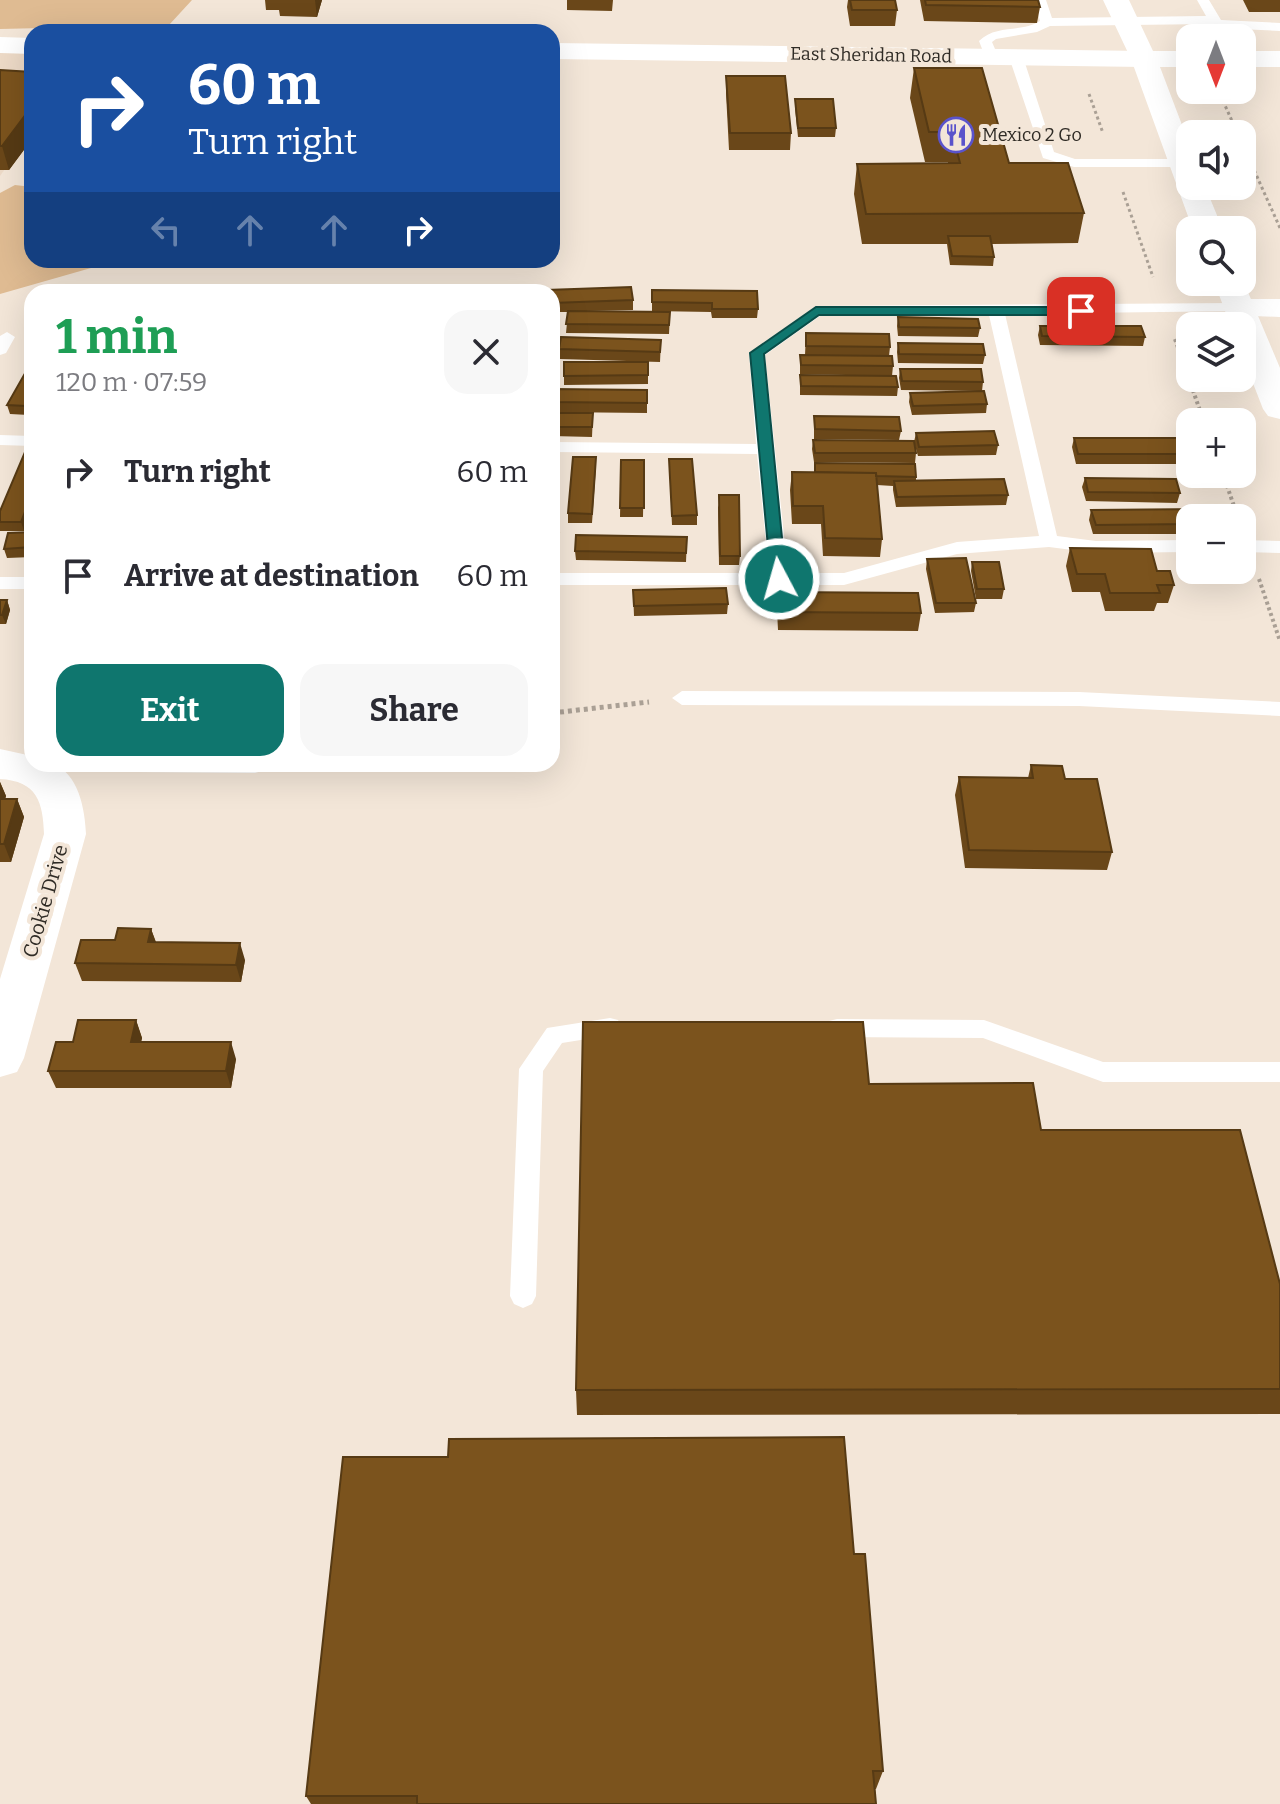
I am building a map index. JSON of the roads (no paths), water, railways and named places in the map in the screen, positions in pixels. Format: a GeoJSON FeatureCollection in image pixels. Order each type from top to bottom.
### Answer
{"type":"FeatureCollection","features":[{"type":"Feature","properties":{"kind":"street"},"geometry":{"type":"LineString","coordinates":[[1120,9],[1144,59],[1176,148]]}},
{"type":"Feature","properties":{"kind":"street"},"geometry":{"type":"LineString","coordinates":[[0,45],[24,46]]}},
{"type":"Feature","properties":{"kind":"street","name":"East Sheridan Road"},"geometry":{"type":"LineString","coordinates":[[560,51],[1176,59]]}},
{"type":"Feature","properties":{"kind":"street"},"geometry":{"type":"LineString","coordinates":[[1256,59],[1280,59]]}},
{"type":"Feature","properties":{"kind":"street"},"geometry":{"type":"LineString","coordinates":[[1234,296],[1280,409]]}},
{"type":"Feature","properties":{"kind":"street"},"geometry":{"type":"LineString","coordinates":[[1238,296],[1280,308]]}},
{"type":"Feature","properties":{"kind":"street","name":"Cookie Drive"},"geometry":{"type":"LineString","coordinates":[[2,1046],[65,834],[64,804],[46,780],[27,772]]}},
{"type":"Feature","properties":{"kind":"lane"},"geometry":{"type":"LineString","coordinates":[[1040,0],[1047,22]]}},
{"type":"Feature","properties":{"kind":"lane"},"geometry":{"type":"LineString","coordinates":[[1203,0],[1217,24],[1280,27]]}},
{"type":"Feature","properties":{"kind":"lane"},"geometry":{"type":"LineString","coordinates":[[1176,176],[1113,163],[1074,163],[1048,155],[1003,56],[985,41],[991,35],[1040,29],[1047,22],[1120,9],[1212,20]]}},
{"type":"Feature","properties":{"kind":"lane"},"geometry":{"type":"LineString","coordinates":[[779,579],[757,353],[816,311],[1165,310],[1229,296]]}},
{"type":"Feature","properties":{"kind":"lane"},"geometry":{"type":"LineString","coordinates":[[996,311],[1049,541]]}},
{"type":"Feature","properties":{"kind":"lane"},"geometry":{"type":"LineString","coordinates":[[0,440],[24,441]]}},
{"type":"Feature","properties":{"kind":"lane"},"geometry":{"type":"LineString","coordinates":[[560,447],[765,449]]}},
{"type":"Feature","properties":{"kind":"lane"},"geometry":{"type":"LineString","coordinates":[[560,579],[844,579],[957,548],[1049,541],[1096,547],[1176,546]]}},
{"type":"Feature","properties":{"kind":"lane"},"geometry":{"type":"LineString","coordinates":[[1256,546],[1280,547]]}},
{"type":"Feature","properties":{"kind":"lane"},"geometry":{"type":"LineString","coordinates":[[0,583],[24,583]]}},
{"type":"Feature","properties":{"kind":"lane"},"geometry":{"type":"LineString","coordinates":[[682,698],[1079,699],[1280,709]]}},
{"type":"Feature","properties":{"kind":"lane"},"geometry":{"type":"LineString","coordinates":[[523,1296],[531,1069],[555,1035],[604,1027],[635,1027]]}},
{"type":"Feature","properties":{"kind":"lane"},"geometry":{"type":"LineString","coordinates":[[810,1028],[984,1029],[1103,1072],[1280,1072]]}},
{"type":"Feature","properties":{"kind":"place","name":"Mexico 2 Go"},"geometry":{"type":"Point","coordinates":[956,135]}}]}
